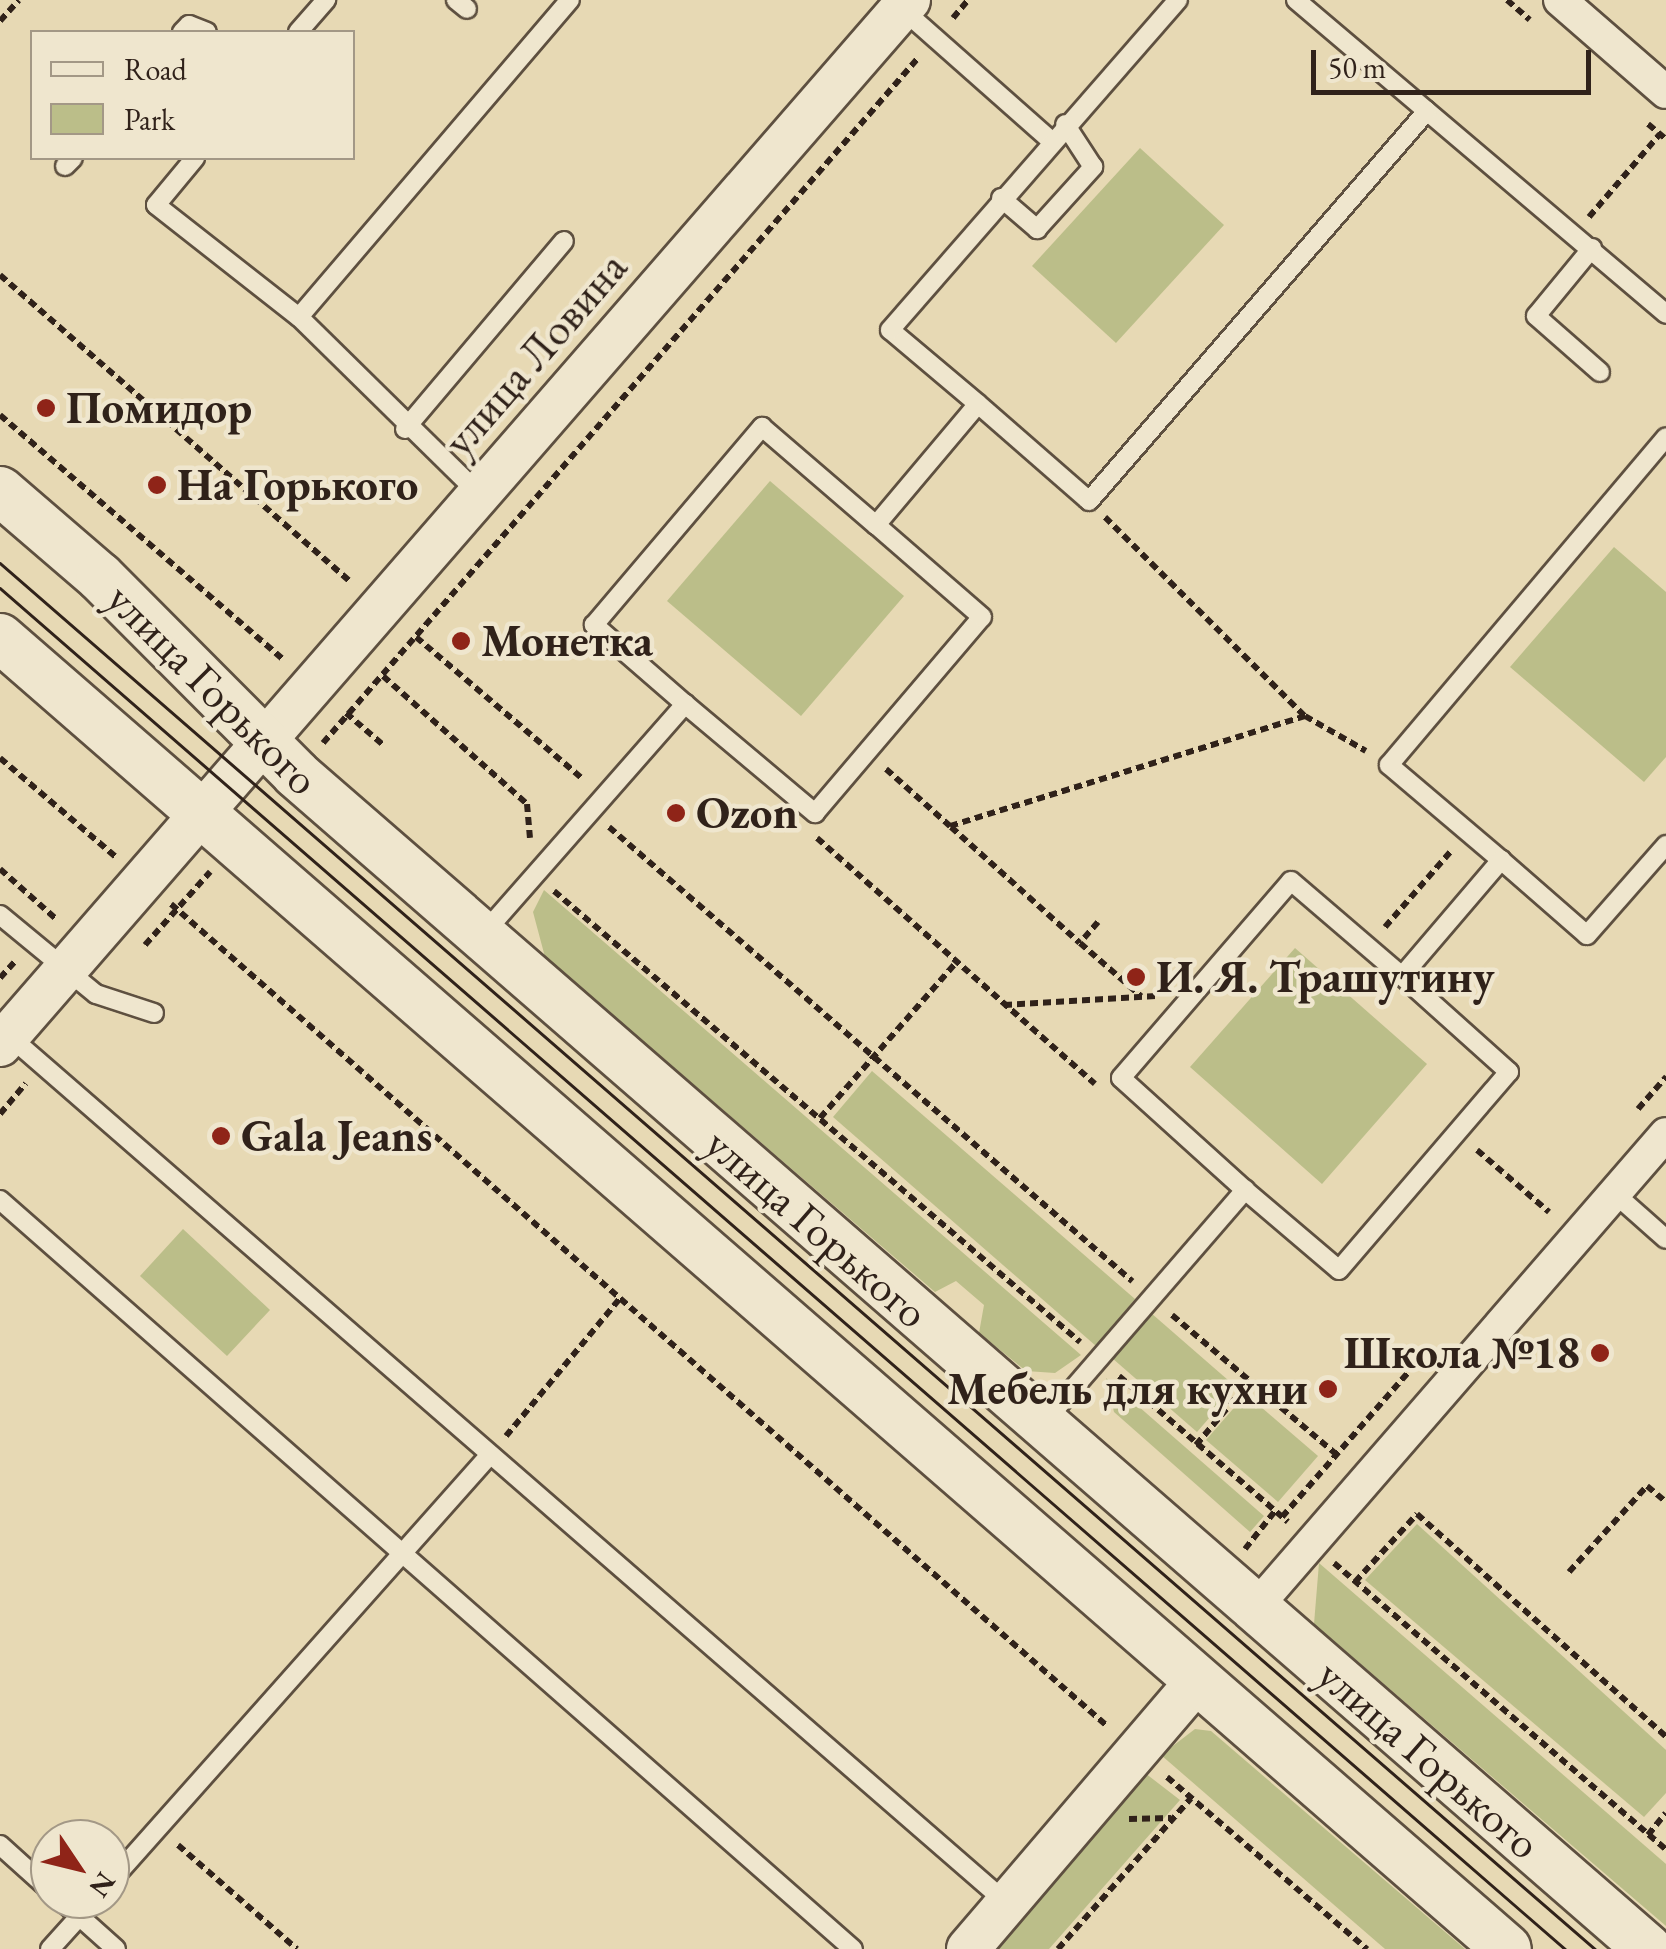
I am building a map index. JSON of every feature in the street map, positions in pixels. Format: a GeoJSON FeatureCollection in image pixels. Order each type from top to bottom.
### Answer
{"type":"FeatureCollection","features":[{"type":"Feature","properties":{"kind":"main road","name":"улица Горького"},"geometry":{"type":"LineString","coordinates":[[0,491],[280,758],[481,937],[1648,1949]]}},
{"type":"Feature","properties":{"kind":"main road","name":"улица Горького"},"geometry":{"type":"LineString","coordinates":[[0,638],[1507,1949]]}},
{"type":"Feature","properties":{"kind":"street"},"geometry":{"type":"LineString","coordinates":[[1560,0],[1666,91]]}},
{"type":"Feature","properties":{"kind":"street","name":"улица Ловина"},"geometry":{"type":"LineString","coordinates":[[4,1040],[79,983],[280,758],[479,494],[905,4]]}},
{"type":"Feature","properties":{"kind":"street"},"geometry":{"type":"LineString","coordinates":[[1255,1608],[1666,1134]]}},
{"type":"Feature","properties":{"kind":"street"},"geometry":{"type":"LineString","coordinates":[[968,1949],[1198,1680]]}},
{"type":"Feature","properties":{"kind":"lane"},"geometry":{"type":"LineString","coordinates":[[300,30],[326,0]]}},
{"type":"Feature","properties":{"kind":"lane"},"geometry":{"type":"LineString","coordinates":[[1178,0],[1050,140],[890,330],[1090,500],[1426,112]]}},
{"type":"Feature","properties":{"kind":"lane"},"geometry":{"type":"LineString","coordinates":[[1296,0],[1666,314]]}},
{"type":"Feature","properties":{"kind":"lane"},"geometry":{"type":"LineString","coordinates":[[299,317],[558,4]]}},
{"type":"Feature","properties":{"kind":"lane"},"geometry":{"type":"LineString","coordinates":[[905,4],[935,38],[1050,140]]}},
{"type":"Feature","properties":{"kind":"lane"},"geometry":{"type":"LineString","coordinates":[[1001,198],[1037,229],[1093,168],[1065,124]]}},
{"type":"Feature","properties":{"kind":"lane"},"geometry":{"type":"LineString","coordinates":[[192,160],[156,205],[299,317],[405,429],[479,494]]}},
{"type":"Feature","properties":{"kind":"lane"},"geometry":{"type":"LineString","coordinates":[[405,429],[564,240]]}},
{"type":"Feature","properties":{"kind":"lane"},"geometry":{"type":"LineString","coordinates":[[1592,248],[1536,316],[1600,372]]}},
{"type":"Feature","properties":{"kind":"lane"},"geometry":{"type":"LineString","coordinates":[[876,525],[978,404]]}},
{"type":"Feature","properties":{"kind":"lane"},"geometry":{"type":"LineString","coordinates":[[762,427],[982,616],[815,813],[685,704],[594,624],[762,427]]}},
{"type":"Feature","properties":{"kind":"lane"},"geometry":{"type":"LineString","coordinates":[[1666,437],[1388,765],[1587,935],[1666,844]]}},
{"type":"Feature","properties":{"kind":"lane"},"geometry":{"type":"LineString","coordinates":[[481,937],[600,794],[685,704]]}},
{"type":"Feature","properties":{"kind":"lane"},"geometry":{"type":"LineString","coordinates":[[1402,976],[1501,860]]}},
{"type":"Feature","properties":{"kind":"lane"},"geometry":{"type":"LineString","coordinates":[[1291,881],[1368,946],[1509,1072],[1339,1270],[1121,1078],[1291,881]]}},
{"type":"Feature","properties":{"kind":"lane"},"geometry":{"type":"LineString","coordinates":[[0,915],[79,983],[154,1013]]}},
{"type":"Feature","properties":{"kind":"lane"},"geometry":{"type":"LineString","coordinates":[[4,1040],[40,1066],[1008,1904]]}},
{"type":"Feature","properties":{"kind":"lane"},"geometry":{"type":"LineString","coordinates":[[1043,1424],[1244,1190]]}},
{"type":"Feature","properties":{"kind":"lane"},"geometry":{"type":"LineString","coordinates":[[1614,1194],[1666,1239]]}},
{"type":"Feature","properties":{"kind":"lane"},"geometry":{"type":"LineString","coordinates":[[0,1200],[853,1949]]}},
{"type":"Feature","properties":{"kind":"lane"},"geometry":{"type":"LineString","coordinates":[[130,1860],[488,1457]]}},
{"type":"Feature","properties":{"kind":"lane"},"geometry":{"type":"LineString","coordinates":[[0,1845],[30,1872]]}},
{"type":"Feature","properties":{"kind":"lane"},"geometry":{"type":"LineString","coordinates":[[50,1949],[76,1919]]}},
{"type":"Feature","properties":{"kind":"lane"},"geometry":{"type":"LineString","coordinates":[[82,1919],[116,1949]]}},
{"type":"Feature","properties":{"kind":"path"},"geometry":{"type":"LineString","coordinates":[[0,21],[18,0]]}},
{"type":"Feature","properties":{"kind":"path"},"geometry":{"type":"LineString","coordinates":[[280,758],[382,676],[968,0]]}},
{"type":"Feature","properties":{"kind":"path"},"geometry":{"type":"LineString","coordinates":[[1575,234],[1660,134]]}},
{"type":"Feature","properties":{"kind":"path"},"geometry":{"type":"LineString","coordinates":[[0,276],[348,581]]}},
{"type":"Feature","properties":{"kind":"path"},"geometry":{"type":"LineString","coordinates":[[0,415],[281,658]]}},
{"type":"Feature","properties":{"kind":"path"},"geometry":{"type":"LineString","coordinates":[[1090,500],[1305,716],[1388,765]]}},
{"type":"Feature","properties":{"kind":"path"},"geometry":{"type":"LineString","coordinates":[[416,637],[600,794],[610,830],[1336,1454]]}},
{"type":"Feature","properties":{"kind":"path"},"geometry":{"type":"LineString","coordinates":[[382,676],[528,804],[534,872]]}},
{"type":"Feature","properties":{"kind":"path"},"geometry":{"type":"LineString","coordinates":[[950,826],[1305,716]]}},
{"type":"Feature","properties":{"kind":"path"},"geometry":{"type":"LineString","coordinates":[[0,758],[111,852]]}},
{"type":"Feature","properties":{"kind":"path"},"geometry":{"type":"LineString","coordinates":[[871,782],[884,768],[1141,996]]}},
{"type":"Feature","properties":{"kind":"path"},"geometry":{"type":"LineString","coordinates":[[815,813],[818,841],[955,964],[1107,1094],[1121,1078]]}},
{"type":"Feature","properties":{"kind":"path"},"geometry":{"type":"LineString","coordinates":[[818,841],[831,826]]}},
{"type":"Feature","properties":{"kind":"path"},"geometry":{"type":"LineString","coordinates":[[79,983],[178,911],[217,828]]}},
{"type":"Feature","properties":{"kind":"path"},"geometry":{"type":"LineString","coordinates":[[1368,946],[1456,845]]}},
{"type":"Feature","properties":{"kind":"path"},"geometry":{"type":"LineString","coordinates":[[0,869],[55,918]]}},
{"type":"Feature","properties":{"kind":"path"},"geometry":{"type":"LineString","coordinates":[[178,911],[1368,1949]]}},
{"type":"Feature","properties":{"kind":"path"},"geometry":{"type":"LineString","coordinates":[[1080,943],[1098,922]]}},
{"type":"Feature","properties":{"kind":"path"},"geometry":{"type":"LineString","coordinates":[[820,1118],[955,964]]}},
{"type":"Feature","properties":{"kind":"path"},"geometry":{"type":"LineString","coordinates":[[1003,1005],[1194,994]]}},
{"type":"Feature","properties":{"kind":"path"},"geometry":{"type":"LineString","coordinates":[[0,1114],[40,1066]]}},
{"type":"Feature","properties":{"kind":"path"},"geometry":{"type":"LineString","coordinates":[[1457,1133],[1549,1212]]}},
{"type":"Feature","properties":{"kind":"path"},"geometry":{"type":"LineString","coordinates":[[488,1457],[620,1298]]}},
{"type":"Feature","properties":{"kind":"path"},"geometry":{"type":"LineString","coordinates":[[1196,1445],[1250,1381]]}},
{"type":"Feature","properties":{"kind":"path"},"geometry":{"type":"LineString","coordinates":[[1569,1572],[1647,1486],[1666,1502]]}},
{"type":"Feature","properties":{"kind":"path"},"geometry":{"type":"LineString","coordinates":[[1355,1582],[1417,1514],[1666,1737]]}},
{"type":"Feature","properties":{"kind":"path"},"geometry":{"type":"LineString","coordinates":[[1058,1949],[1191,1798]]}},
{"type":"Feature","properties":{"kind":"path"},"geometry":{"type":"LineString","coordinates":[[1648,1835],[1666,1813]]}},
{"type":"Feature","properties":{"kind":"path"},"geometry":{"type":"LineString","coordinates":[[1122,1820],[1172,1818]]}},
{"type":"Feature","properties":{"kind":"path"},"geometry":{"type":"LineString","coordinates":[[158,1828],[297,1949]]}},
{"type":"Feature","properties":{"kind":"green space"},"geometry":{"type":"Polygon","coordinates":[[[1140,148],[1224,225],[1116,343],[1032,266],[1140,148]]]}},
{"type":"Feature","properties":{"kind":"green space"},"geometry":{"type":"Polygon","coordinates":[[[770,481],[904,596],[801,716],[667,601],[770,481]]]}},
{"type":"Feature","properties":{"kind":"green space"},"geometry":{"type":"Polygon","coordinates":[[[1614,547],[1666,592],[1666,757],[1644,782],[1510,667],[1614,547]]]}},
{"type":"Feature","properties":{"kind":"green space"},"geometry":{"type":"Polygon","coordinates":[[[544,890],[1081,1355],[1055,1373],[1026,1371],[979,1333],[984,1305],[956,1281],[935,1292],[545,957],[533,912],[544,890]]]}},
{"type":"Feature","properties":{"kind":"green space"},"geometry":{"type":"Polygon","coordinates":[[[1295,948],[1427,1064],[1322,1184],[1190,1067],[1295,948]]]}},
{"type":"Feature","properties":{"kind":"green space"},"geometry":{"type":"Polygon","coordinates":[[[872,1071],[1135,1299],[1096,1346],[833,1117],[872,1071]]]}},
{"type":"Feature","properties":{"kind":"green space"},"geometry":{"type":"Polygon","coordinates":[[[183,1229],[270,1310],[227,1356],[140,1276],[183,1229]]]}},
{"type":"Feature","properties":{"kind":"green space"},"geometry":{"type":"Polygon","coordinates":[[[1151,1313],[1236,1387],[1197,1432],[1112,1358],[1151,1313]]]}},
{"type":"Feature","properties":{"kind":"green space"},"geometry":{"type":"Polygon","coordinates":[[[1106,1378],[1264,1516],[1250,1532],[1114,1412],[1106,1378]]]}},
{"type":"Feature","properties":{"kind":"green space"},"geometry":{"type":"Polygon","coordinates":[[[1246,1394],[1318,1456],[1278,1502],[1206,1440],[1246,1394]]]}},
{"type":"Feature","properties":{"kind":"green space"},"geometry":{"type":"Polygon","coordinates":[[[1417,1524],[1666,1750],[1666,1793],[1644,1817],[1365,1580],[1417,1524]]]}},
{"type":"Feature","properties":{"kind":"green space"},"geometry":{"type":"Polygon","coordinates":[[[1319,1563],[1666,1864],[1666,1926],[1314,1624],[1319,1563]]]}},
{"type":"Feature","properties":{"kind":"green space"},"geometry":{"type":"Polygon","coordinates":[[[1195,1729],[1211,1731],[1465,1949],[1385,1949],[1161,1755],[1195,1729]]]}},
{"type":"Feature","properties":{"kind":"green space"},"geometry":{"type":"Polygon","coordinates":[[[1145,1773],[1180,1800],[1049,1949],[996,1949],[1145,1773]]]}},
{"type":"Feature","properties":{"kind":"tram line"},"geometry":{"type":"LineString","coordinates":[[0,563],[1595,1949]]}},
{"type":"Feature","properties":{"kind":"tram line"},"geometry":{"type":"LineString","coordinates":[[0,588],[1565,1949]]}},
{"type":"Feature","properties":{"kind":"place","name":"Помидор"},"geometry":{"type":"Point","coordinates":[46,408]}},
{"type":"Feature","properties":{"kind":"place","name":"На Горького"},"geometry":{"type":"Point","coordinates":[157,485]}},
{"type":"Feature","properties":{"kind":"place","name":"Монетка"},"geometry":{"type":"Point","coordinates":[461,641]}},
{"type":"Feature","properties":{"kind":"place","name":"Ozon"},"geometry":{"type":"Point","coordinates":[676,813]}},
{"type":"Feature","properties":{"kind":"place","name":"И. Я. Трашутину"},"geometry":{"type":"Point","coordinates":[1136,977]}},
{"type":"Feature","properties":{"kind":"place","name":"Gala Jeans"},"geometry":{"type":"Point","coordinates":[221,1136]}},
{"type":"Feature","properties":{"kind":"place","name":"Школа №18"},"geometry":{"type":"Point","coordinates":[1600,1353]}},
{"type":"Feature","properties":{"kind":"place","name":"Мебель для кухни"},"geometry":{"type":"Point","coordinates":[1328,1389]}}]}
